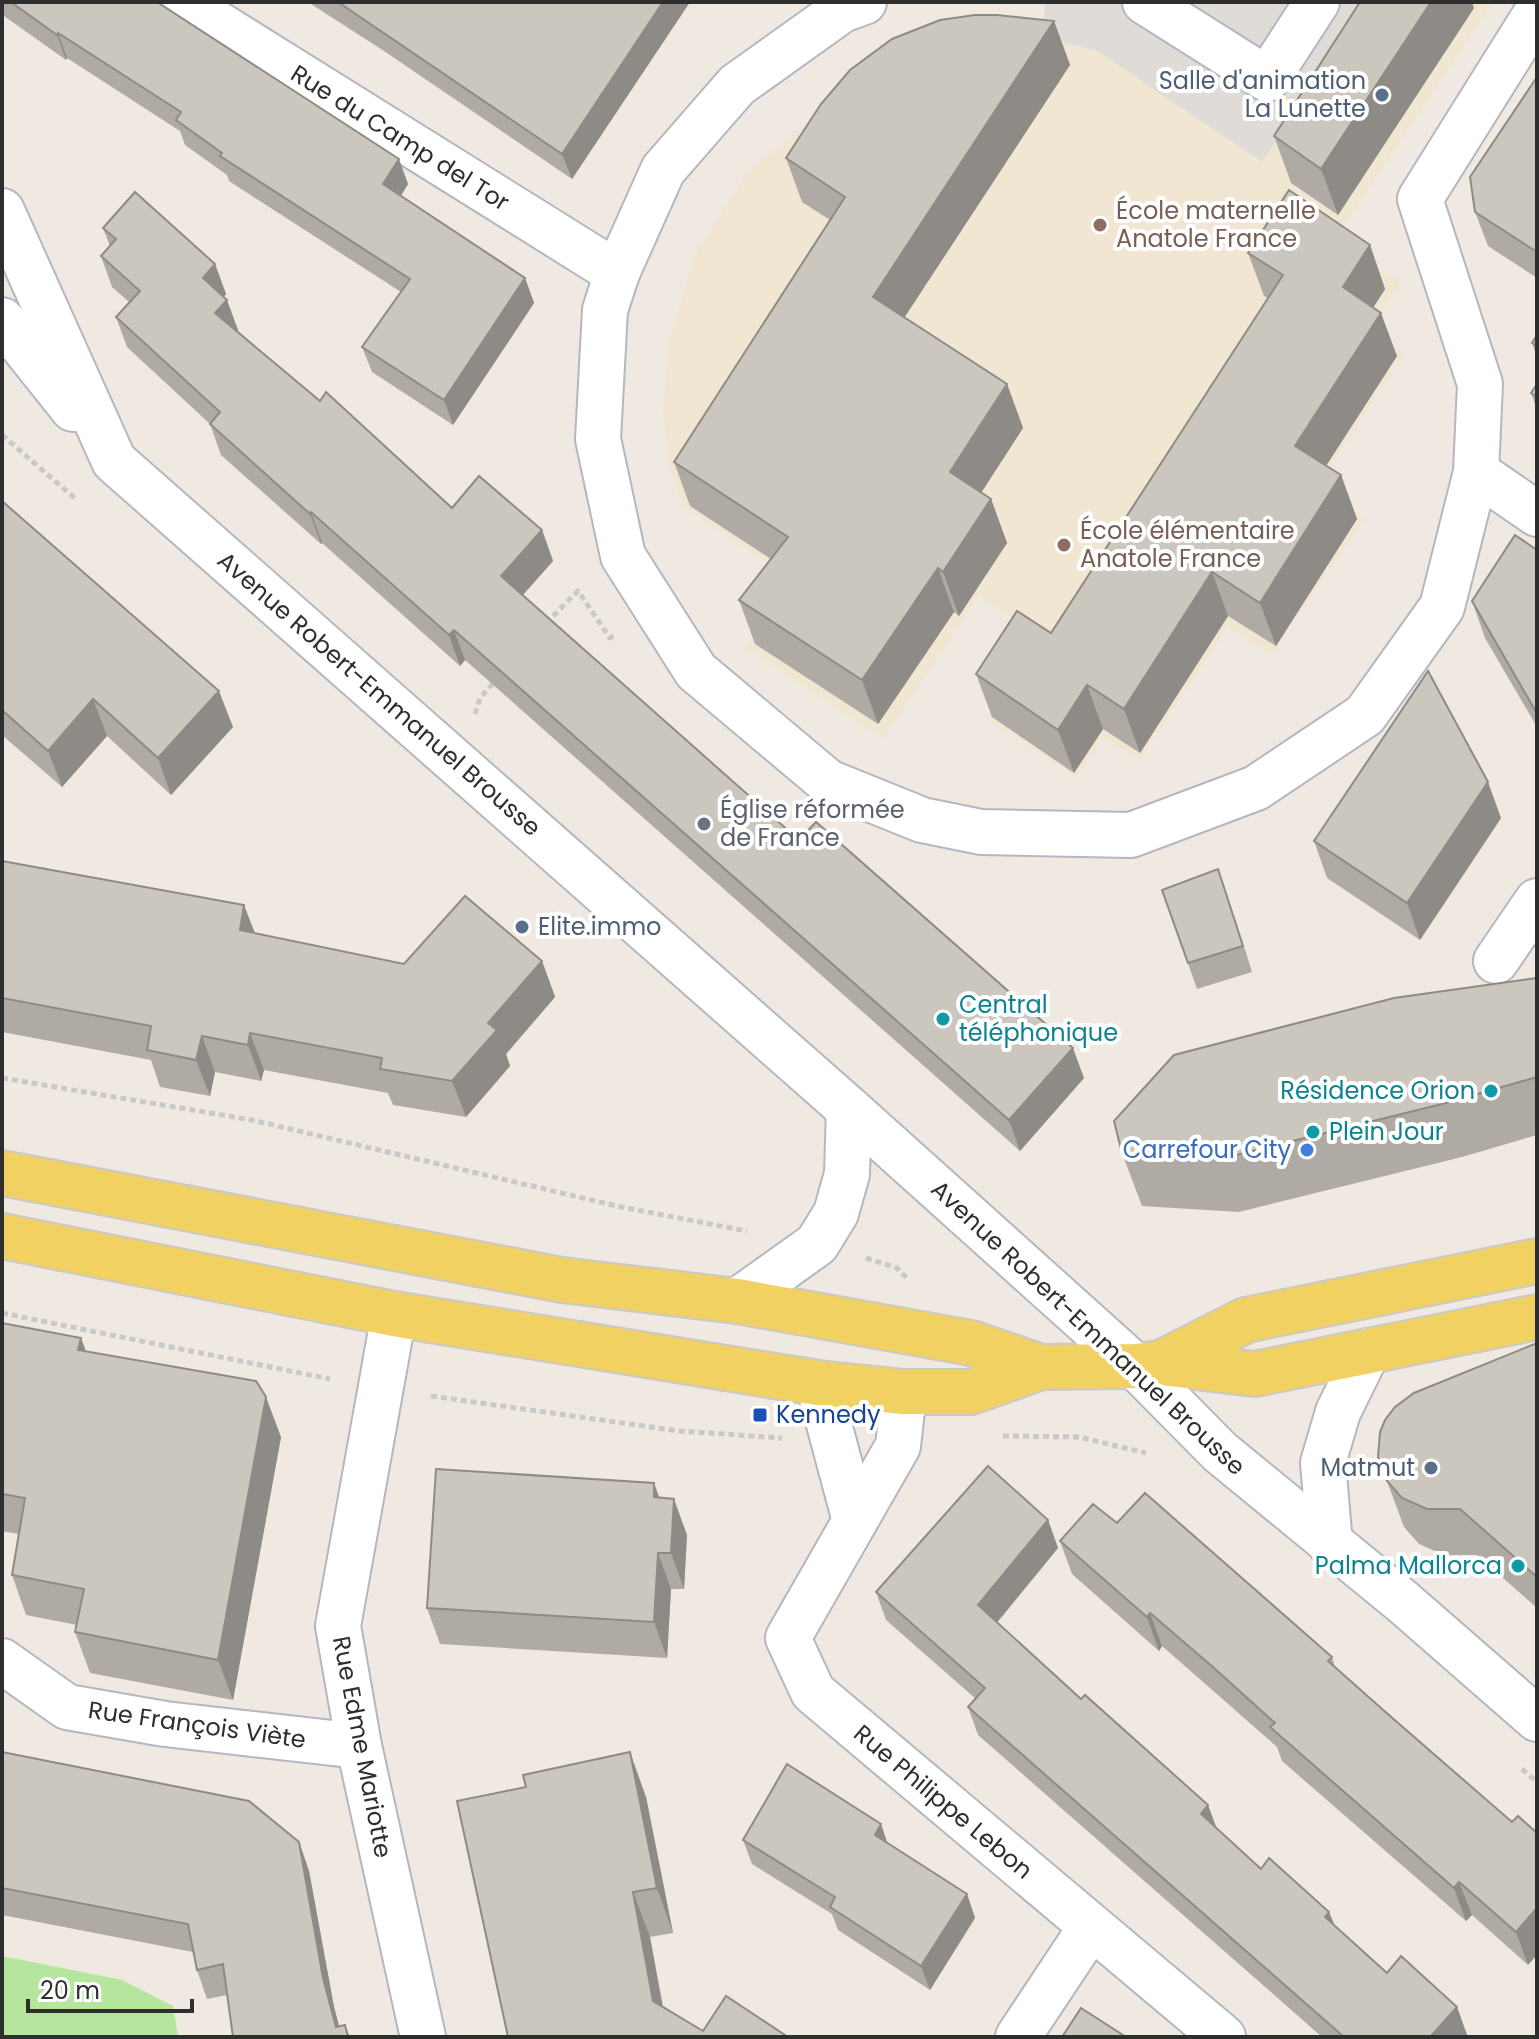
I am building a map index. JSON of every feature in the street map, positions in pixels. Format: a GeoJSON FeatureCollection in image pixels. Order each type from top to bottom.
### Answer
{"type":"FeatureCollection","features":[{"type":"Feature","properties":{"kind":"main road"},"geometry":{"type":"LineString","coordinates":[[2,1173],[562,1280],[737,1301],[971,1343],[1041,1367]]}},
{"type":"Feature","properties":{"kind":"main road"},"geometry":{"type":"LineString","coordinates":[[2,1236],[394,1314],[818,1383],[904,1392],[971,1392],[1041,1367],[1148,1364],[1255,1374],[1537,1317]]}},
{"type":"Feature","properties":{"kind":"main road"},"geometry":{"type":"LineString","coordinates":[[1148,1364],[1246,1320],[1537,1261]]}},
{"type":"Feature","properties":{"kind":"street","name":"Rue du Camp del Tor"},"geometry":{"type":"LineString","coordinates":[[183,2],[617,273]]}},
{"type":"Feature","properties":{"kind":"street"},"geometry":{"type":"LineString","coordinates":[[1145,2],[1267,79],[1317,2]]}},
{"type":"Feature","properties":{"kind":"street"},"geometry":{"type":"LineString","coordinates":[[846,5],[737,85],[663,170],[617,273],[605,310],[598,439],[623,556],[696,671],[828,782],[922,820],[981,832],[1131,835],[1256,788],[1365,715],[1442,607],[1476,472],[1480,384],[1420,199],[1537,12]]}},
{"type":"Feature","properties":{"kind":"street","name":"Avenue Robert-Emmanuel Brousse"},"geometry":{"type":"LineString","coordinates":[[2,211],[114,461],[849,1109],[1148,1364],[1220,1452],[1403,1602],[1537,1719]]}},
{"type":"Feature","properties":{"kind":"street"},"geometry":{"type":"LineString","coordinates":[[2,320],[114,461]]}},
{"type":"Feature","properties":{"kind":"street"},"geometry":{"type":"LineString","coordinates":[[1476,472],[1537,514]]}},
{"type":"Feature","properties":{"kind":"street"},"geometry":{"type":"LineString","coordinates":[[1496,961],[1537,901]]}},
{"type":"Feature","properties":{"kind":"street"},"geometry":{"type":"LineString","coordinates":[[737,1301],[817,1244],[836,1213],[847,1174],[849,1109]]}},
{"type":"Feature","properties":{"kind":"street","name":"Rue Edme Mariotte"},"geometry":{"type":"LineString","coordinates":[[394,1314],[338,1626],[359,1746],[423,2037]]}},
{"type":"Feature","properties":{"kind":"street"},"geometry":{"type":"LineString","coordinates":[[1330,1544],[1323,1463],[1338,1412],[1368,1351]]}},
{"type":"Feature","properties":{"kind":"street"},"geometry":{"type":"LineString","coordinates":[[818,1383],[855,1521]]}},
{"type":"Feature","properties":{"kind":"street","name":"Rue Philippe Lebon"},"geometry":{"type":"LineString","coordinates":[[904,1392],[898,1446],[788,1638],[813,1692],[1223,2037]]}},
{"type":"Feature","properties":{"kind":"street","name":"Rue François Viète"},"geometry":{"type":"LineString","coordinates":[[2,1661],[67,1707],[165,1724],[359,1746]]}},
{"type":"Feature","properties":{"kind":"street"},"geometry":{"type":"LineString","coordinates":[[1018,2037],[1091,1927]]}},
{"type":"Feature","properties":{"kind":"path"},"geometry":{"type":"LineString","coordinates":[[538,633],[567,600]]}},
{"type":"Feature","properties":{"kind":"path"},"geometry":{"type":"LineString","coordinates":[[480,698],[499,676]]}},
{"type":"Feature","properties":{"kind":"path"},"geometry":{"type":"LineString","coordinates":[[2,1078],[252,1120],[621,1207],[817,1244],[897,1268],[919,1290]]}},
{"type":"Feature","properties":{"kind":"path"},"geometry":{"type":"LineString","coordinates":[[2,1313],[380,1389],[679,1431],[834,1441]]}},
{"type":"Feature","properties":{"kind":"path"},"geometry":{"type":"LineString","coordinates":[[990,1436],[1079,1437],[1146,1453]]}},
{"type":"Feature","properties":{"kind":"shaded area"},"geometry":{"type":"Polygon","coordinates":[[[1045,2],[1370,2],[1262,162],[1097,51],[1042,37],[1045,2]]]}},
{"type":"Feature","properties":{"kind":"shaded area"},"geometry":{"type":"Polygon","coordinates":[[[1370,2],[1493,2],[1335,239],[1401,282],[1369,330],[1404,354],[1316,487],[1364,519],[1272,655],[1228,627],[1139,760],[1103,737],[1076,778],[987,718],[1040,638],[979,596],[883,739],[745,647],[790,578],[683,506],[669,466],[663,412],[668,345],[695,255],[746,174],[845,90],[1042,37],[1097,51],[1262,161],[1370,2]]]}},
{"type":"Feature","properties":{"kind":"green space"},"geometry":{"type":"Polygon","coordinates":[[[2,1956],[122,1980],[173,2006],[178,2037],[2,2037],[2,1956]]]}},
{"type":"Feature","properties":{"kind":"building"},"geometry":{"type":"Polygon","coordinates":[[[11,2],[157,2],[399,159],[383,184],[525,278],[444,400],[362,347],[410,279],[220,156],[222,153],[176,120],[181,112],[57,35],[11,2]]]}},
{"type":"Feature","properties":{"kind":"building"},"geometry":{"type":"Polygon","coordinates":[[[338,2],[663,2],[562,154],[338,2]]]}},
{"type":"Feature","properties":{"kind":"building"},"geometry":{"type":"Polygon","coordinates":[[[1360,2],[1431,2],[1321,169],[1274,136],[1360,2]]]}},
{"type":"Feature","properties":{"kind":"building"},"geometry":{"type":"Polygon","coordinates":[[[975,15],[1054,21],[873,297],[1007,384],[950,472],[991,499],[943,572],[938,568],[862,680],[739,600],[788,537],[674,462],[845,197],[786,158],[821,104],[850,70],[892,39],[940,20],[975,15]]]}},
{"type":"Feature","properties":{"kind":"building"},"geometry":{"type":"Polygon","coordinates":[[[1537,77],[1537,252],[1475,212],[1470,177],[1537,77]]]}},
{"type":"Feature","properties":{"kind":"building"},"geometry":{"type":"Polygon","coordinates":[[[1289,190],[1370,245],[1343,287],[1381,313],[1295,446],[1341,475],[1260,603],[1212,572],[1124,709],[1087,685],[1058,730],[976,674],[1017,611],[1051,633],[1283,275],[1248,253],[1289,190]]]}},
{"type":"Feature","properties":{"kind":"building"},"geometry":{"type":"Polygon","coordinates":[[[135,192],[215,264],[203,278],[227,300],[215,313],[320,401],[326,392],[452,508],[479,476],[542,530],[501,576],[799,840],[816,822],[1073,1048],[1009,1120],[454,630],[449,635],[210,424],[220,412],[116,317],[140,291],[101,256],[116,239],[103,228],[135,192]]]}},
{"type":"Feature","properties":{"kind":"building"},"geometry":{"type":"Polygon","coordinates":[[[2,501],[219,691],[158,758],[93,699],[48,751],[2,710],[2,501]]]}},
{"type":"Feature","properties":{"kind":"building"},"geometry":{"type":"Polygon","coordinates":[[[1515,535],[1537,550],[1535,710],[1472,601],[1515,535]]]}},
{"type":"Feature","properties":{"kind":"building"},"geometry":{"type":"Polygon","coordinates":[[[1428,671],[1488,782],[1407,903],[1314,841],[1428,671]]]}},
{"type":"Feature","properties":{"kind":"building"},"geometry":{"type":"Polygon","coordinates":[[[2,861],[244,905],[240,930],[404,964],[465,896],[542,961],[488,1023],[497,1030],[452,1081],[380,1069],[382,1058],[250,1033],[248,1045],[202,1036],[196,1060],[147,1050],[151,1026],[2,998],[2,861]]]}},
{"type":"Feature","properties":{"kind":"building"},"geometry":{"type":"Polygon","coordinates":[[[1218,869],[1243,946],[1188,963],[1162,890],[1218,869]]]}},
{"type":"Feature","properties":{"kind":"building"},"geometry":{"type":"Polygon","coordinates":[[[1537,978],[1537,1077],[1220,1159],[1122,1153],[1114,1121],[1174,1055],[1394,998],[1537,978]]]}},
{"type":"Feature","properties":{"kind":"building"},"geometry":{"type":"Polygon","coordinates":[[[2,1323],[81,1338],[78,1350],[256,1381],[266,1397],[218,1660],[75,1632],[84,1589],[12,1575],[25,1498],[2,1494],[2,1323]]]}},
{"type":"Feature","properties":{"kind":"building"},"geometry":{"type":"Polygon","coordinates":[[[1537,1343],[1537,1577],[1460,1509],[1427,1509],[1402,1498],[1387,1481],[1378,1457],[1380,1432],[1385,1420],[1395,1407],[1414,1393],[1537,1343]]]}},
{"type":"Feature","properties":{"kind":"building"},"geometry":{"type":"Polygon","coordinates":[[[988,1466],[1048,1520],[978,1605],[1081,1699],[1085,1695],[1208,1805],[1201,1814],[1261,1869],[1269,1858],[1329,1912],[1325,1917],[1387,1973],[1401,1956],[1457,2007],[1430,2037],[1344,2037],[968,1707],[985,1688],[876,1592],[988,1466]]]}},
{"type":"Feature","properties":{"kind":"building"},"geometry":{"type":"Polygon","coordinates":[[[436,1469],[654,1483],[654,1497],[674,1499],[671,1553],[658,1553],[654,1622],[427,1608],[436,1469]]]}},
{"type":"Feature","properties":{"kind":"building"},"geometry":{"type":"Polygon","coordinates":[[[1145,1493],[1332,1657],[1328,1661],[1512,1822],[1518,1816],[1537,1833],[1537,1908],[1516,1932],[1459,1882],[1454,1888],[1270,1727],[1275,1723],[1214,1668],[1150,1613],[1147,1617],[1060,1541],[1093,1504],[1117,1523],[1145,1493]]]}},
{"type":"Feature","properties":{"kind":"building"},"geometry":{"type":"Polygon","coordinates":[[[2,1752],[249,1801],[299,1842],[323,1978],[336,2027],[345,2025],[348,2037],[233,2037],[223,1964],[197,1970],[188,1924],[2,1888],[2,1752]]]}},
{"type":"Feature","properties":{"kind":"building"},"geometry":{"type":"Polygon","coordinates":[[[630,1752],[657,1888],[633,1892],[653,2001],[703,2031],[726,1996],[788,2037],[508,2037],[457,1801],[526,1787],[523,1775],[630,1752]]]}},
{"type":"Feature","properties":{"kind":"building"},"geometry":{"type":"Polygon","coordinates":[[[787,1764],[881,1824],[875,1835],[967,1894],[921,1966],[830,1907],[835,1897],[743,1840],[787,1764]]]}},
{"type":"Feature","properties":{"kind":"building"},"geometry":{"type":"Polygon","coordinates":[[[1081,2008],[1126,2037],[1062,2037],[1081,2008]]]}},
{"type":"Feature","properties":{"kind":"place","name":"Salle d'animation La Lunette"},"geometry":{"type":"Point","coordinates":[1382,95]}},
{"type":"Feature","properties":{"kind":"place","name":"École maternelle Anatole France"},"geometry":{"type":"Point","coordinates":[1100,225]}},
{"type":"Feature","properties":{"kind":"place","name":"École élémentaire Anatole France"},"geometry":{"type":"Point","coordinates":[1064,545]}},
{"type":"Feature","properties":{"kind":"place","name":"Église réformée de France"},"geometry":{"type":"Point","coordinates":[704,824]}},
{"type":"Feature","properties":{"kind":"place","name":"Elite.immo"},"geometry":{"type":"Point","coordinates":[522,927]}},
{"type":"Feature","properties":{"kind":"place","name":"Central téléphonique"},"geometry":{"type":"Point","coordinates":[943,1019]}},
{"type":"Feature","properties":{"kind":"place","name":"Résidence Orion"},"geometry":{"type":"Point","coordinates":[1491,1091]}},
{"type":"Feature","properties":{"kind":"place","name":"Plein Jour"},"geometry":{"type":"Point","coordinates":[1313,1132]}},
{"type":"Feature","properties":{"kind":"place","name":"Carrefour City"},"geometry":{"type":"Point","coordinates":[1307,1150]}},
{"type":"Feature","properties":{"kind":"place","name":"Kennedy"},"geometry":{"type":"Point","coordinates":[760,1415]}},
{"type":"Feature","properties":{"kind":"place","name":"Matmut"},"geometry":{"type":"Point","coordinates":[1431,1468]}},
{"type":"Feature","properties":{"kind":"place","name":"Palma Mallorca"},"geometry":{"type":"Point","coordinates":[1518,1566]}}]}
